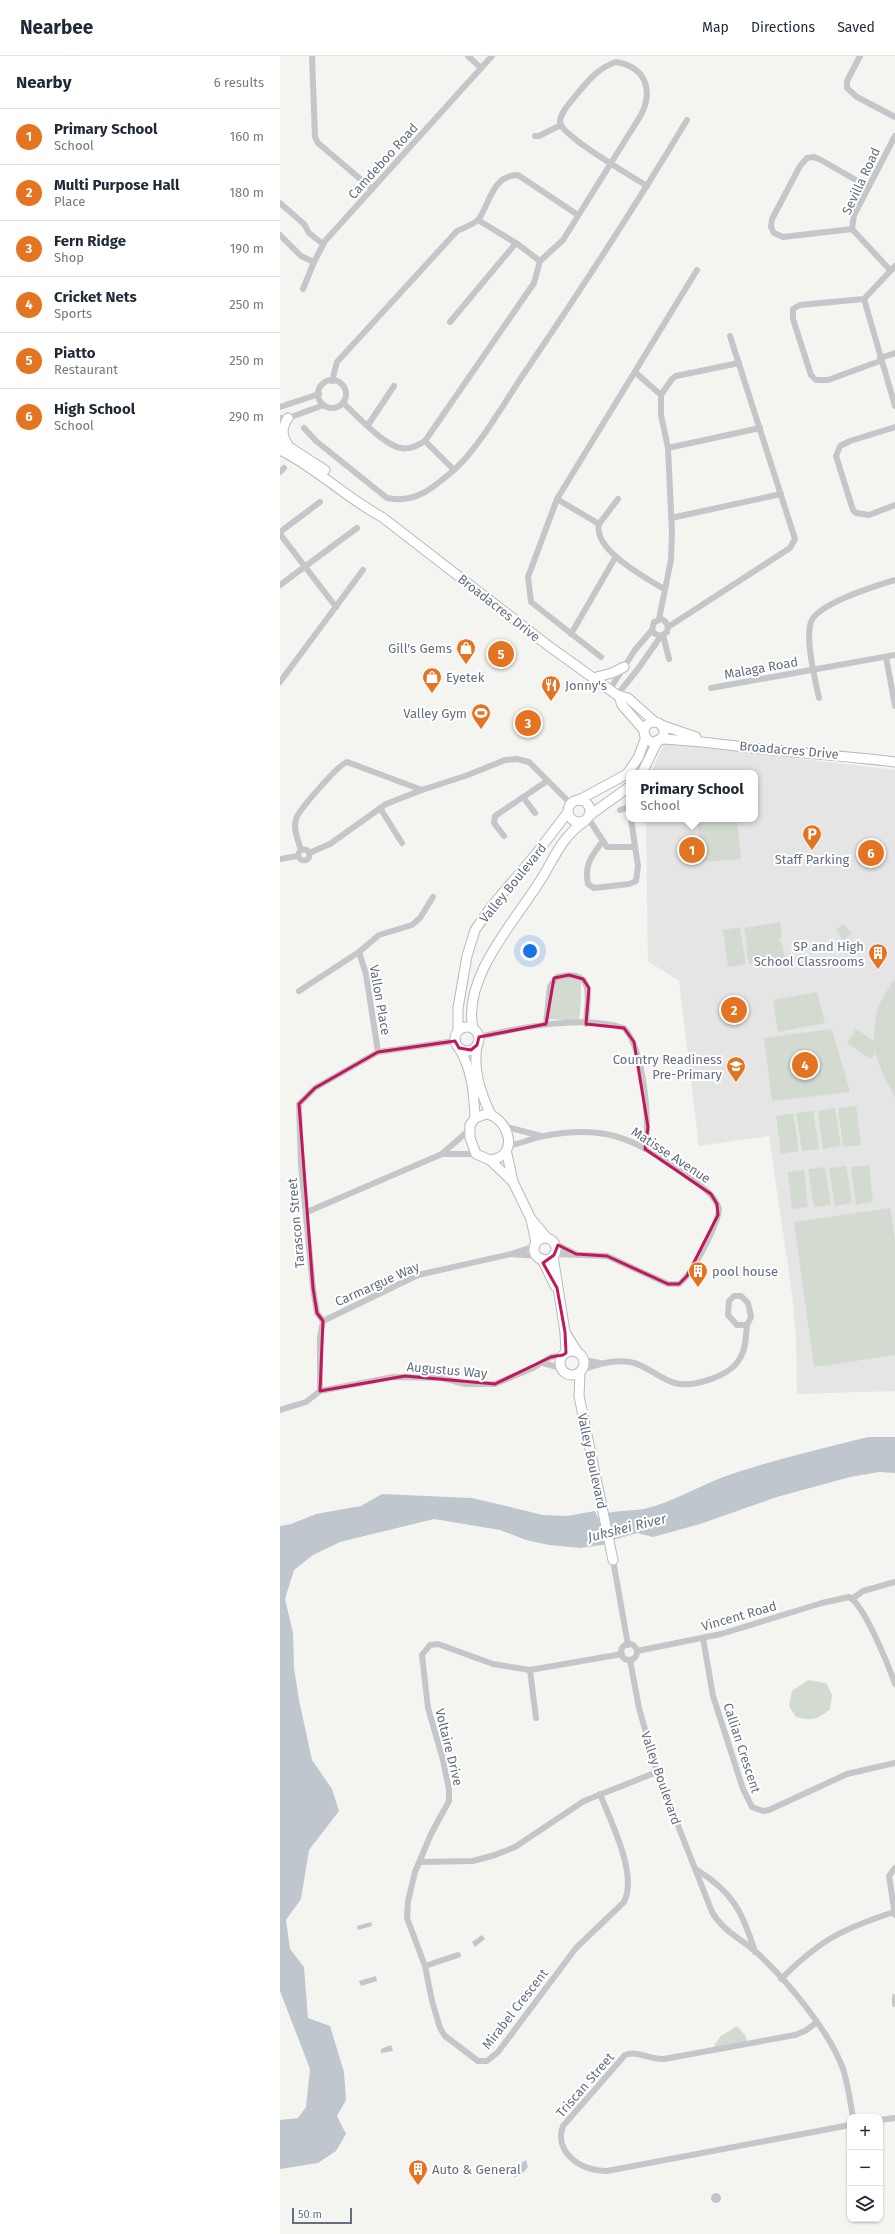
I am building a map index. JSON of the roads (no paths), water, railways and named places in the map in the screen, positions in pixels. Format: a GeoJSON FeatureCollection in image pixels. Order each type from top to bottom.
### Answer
{"type":"FeatureCollection","features":[{"type":"Feature","properties":{"kind":"street"},"geometry":{"type":"LineString","coordinates":[[312,56],[315,137],[318,143],[372,189]]}},
{"type":"Feature","properties":{"kind":"street"},"geometry":{"type":"LineString","coordinates":[[468,56],[481,68]]}},
{"type":"Feature","properties":{"kind":"street","name":"Camdeboo Road"},"geometry":{"type":"LineString","coordinates":[[303,289],[323,244],[492,56]]}},
{"type":"Feature","properties":{"kind":"street"},"geometry":{"type":"LineString","coordinates":[[860,56],[847,81],[847,88],[857,97],[895,117]]}},
{"type":"Feature","properties":{"kind":"street"},"geometry":{"type":"LineString","coordinates":[[343,403],[392,444],[402,448],[415,446],[424,441],[534,283],[540,261],[563,240],[610,163],[647,100],[646,85],[641,75],[632,67],[616,62],[595,73],[562,114],[561,125],[566,133],[610,163],[647,186]]}},
{"type":"Feature","properties":{"kind":"street"},"geometry":{"type":"LineString","coordinates":[[304,428],[316,441],[387,498],[400,501],[410,500],[420,495],[454,470],[466,458],[537,355],[647,186],[687,120]]}},
{"type":"Feature","properties":{"kind":"street"},"geometry":{"type":"LineString","coordinates":[[535,136],[539,136],[561,125]]}},
{"type":"Feature","properties":{"kind":"street","name":"Sevilla Road"},"geometry":{"type":"LineString","coordinates":[[893,268],[852,229],[854,215],[895,136]]}},
{"type":"Feature","properties":{"kind":"street"},"geometry":{"type":"LineString","coordinates":[[852,229],[783,237],[774,233],[771,227],[772,219],[800,166],[807,158],[814,157],[821,160],[868,187]]}},
{"type":"Feature","properties":{"kind":"street"},"geometry":{"type":"LineString","coordinates":[[332,381],[337,362],[457,231],[478,220],[492,191],[502,180],[513,175],[526,179],[578,215]]}},
{"type":"Feature","properties":{"kind":"street"},"geometry":{"type":"LineString","coordinates":[[280,203],[304,224],[309,233],[323,244]]}},
{"type":"Feature","properties":{"kind":"street"},"geometry":{"type":"LineString","coordinates":[[478,220],[516,243],[540,261]]}},
{"type":"Feature","properties":{"kind":"street"},"geometry":{"type":"LineString","coordinates":[[280,235],[301,256],[314,262]]}},
{"type":"Feature","properties":{"kind":"street"},"geometry":{"type":"LineString","coordinates":[[450,322],[516,243]]}},
{"type":"Feature","properties":{"kind":"street"},"geometry":{"type":"LineString","coordinates":[[893,268],[864,299],[800,304],[793,309],[792,315],[811,375],[816,380],[828,380],[895,353]]}},
{"type":"Feature","properties":{"kind":"street"},"geometry":{"type":"LineString","coordinates":[[601,657],[531,602],[528,586],[531,566],[558,499],[636,373],[697,270]]}},
{"type":"Feature","properties":{"kind":"street"},"geometry":{"type":"LineString","coordinates":[[864,299],[880,359],[895,406]]}},
{"type":"Feature","properties":{"kind":"street"},"geometry":{"type":"LineString","coordinates":[[616,693],[638,669],[668,627],[792,546],[795,539],[730,336]]}},
{"type":"Feature","properties":{"kind":"street"},"geometry":{"type":"LineString","coordinates":[[659,620],[671,560],[668,448],[661,416],[661,395],[672,379],[676,376],[739,363]]}},
{"type":"Feature","properties":{"kind":"street"},"geometry":{"type":"LineString","coordinates":[[636,373],[661,395]]}},
{"type":"Feature","properties":{"kind":"street"},"geometry":{"type":"LineString","coordinates":[[283,445],[284,418],[324,406],[336,408],[343,403],[346,398],[345,388],[341,384],[332,381],[324,383],[319,394],[319,398],[324,406]]}},
{"type":"Feature","properties":{"kind":"street"},"geometry":{"type":"LineString","coordinates":[[368,425],[394,386]]}},
{"type":"Feature","properties":{"kind":"street"},"geometry":{"type":"LineString","coordinates":[[280,407],[319,394]]}},
{"type":"Feature","properties":{"kind":"street"},"geometry":{"type":"LineString","coordinates":[[895,427],[850,441],[840,446],[836,456],[853,510],[856,513],[869,515],[895,505]]}},
{"type":"Feature","properties":{"kind":"street"},"geometry":{"type":"LineString","coordinates":[[668,448],[760,428]]}},
{"type":"Feature","properties":{"kind":"street"},"geometry":{"type":"LineString","coordinates":[[424,441],[454,470]]}},
{"type":"Feature","properties":{"kind":"street","name":"Broadacres Drive"},"geometry":{"type":"LineString","coordinates":[[283,445],[330,473],[374,507],[382,517],[592,678],[616,693],[628,698],[658,724],[707,741]]}},
{"type":"Feature","properties":{"kind":"street"},"geometry":{"type":"LineString","coordinates":[[671,518],[781,494]]}},
{"type":"Feature","properties":{"kind":"street"},"geometry":{"type":"LineString","coordinates":[[558,499],[599,524]]}},
{"type":"Feature","properties":{"kind":"street"},"geometry":{"type":"LineString","coordinates":[[618,499],[599,524],[599,533],[615,558],[664,589]]}},
{"type":"Feature","properties":{"kind":"street"},"geometry":{"type":"LineString","coordinates":[[320,502],[280,533],[304,568],[336,607]]}},
{"type":"Feature","properties":{"kind":"street"},"geometry":{"type":"LineString","coordinates":[[280,585],[357,528]]}},
{"type":"Feature","properties":{"kind":"street"},"geometry":{"type":"LineString","coordinates":[[571,634],[615,558]]}},
{"type":"Feature","properties":{"kind":"street"},"geometry":{"type":"LineString","coordinates":[[280,682],[363,570]]}},
{"type":"Feature","properties":{"kind":"street"},"geometry":{"type":"LineString","coordinates":[[814,670],[810,631],[816,616],[852,594],[895,580]]}},
{"type":"Feature","properties":{"kind":"street"},"geometry":{"type":"LineString","coordinates":[[645,734],[622,705],[616,693],[625,665],[652,630],[654,622],[664,620],[668,627]]}},
{"type":"Feature","properties":{"kind":"street"},"geometry":{"type":"LineString","coordinates":[[652,630],[655,634],[662,635]]}},
{"type":"Feature","properties":{"kind":"street"},"geometry":{"type":"LineString","coordinates":[[662,635],[668,659]]}},
{"type":"Feature","properties":{"kind":"street","name":"Malaga Road"},"geometry":{"type":"LineString","coordinates":[[711,688],[895,655]]}},
{"type":"Feature","properties":{"kind":"street"},"geometry":{"type":"LineString","coordinates":[[886,657],[895,706]]}},
{"type":"Feature","properties":{"kind":"street"},"geometry":{"type":"LineString","coordinates":[[592,678],[612,673],[625,665],[638,669]]}},
{"type":"Feature","properties":{"kind":"street","name":"Malaga Road"},"geometry":{"type":"LineString","coordinates":[[814,670],[819,698]]}},
{"type":"Feature","properties":{"kind":"street"},"geometry":{"type":"LineString","coordinates":[[635,763],[643,770],[663,734],[658,724],[647,724],[645,734]]}},
{"type":"Feature","properties":{"kind":"street","name":"Broadacres Drive"},"geometry":{"type":"LineString","coordinates":[[645,734],[650,741],[659,739],[707,741],[751,748],[870,758],[895,762]]}},
{"type":"Feature","properties":{"kind":"street","name":"Valley Boulevard"},"geometry":{"type":"LineString","coordinates":[[630,770],[635,763],[645,734]]}},
{"type":"Feature","properties":{"kind":"street","name":"Broadacres Drive"},"geometry":{"type":"LineString","coordinates":[[870,758],[895,757]]}},
{"type":"Feature","properties":{"kind":"street"},"geometry":{"type":"LineString","coordinates":[[280,859],[298,856],[304,860],[308,858],[309,853],[330,844],[380,808],[422,790],[468,775],[506,760],[517,759],[529,762],[573,805],[588,805],[588,818],[603,841],[609,847],[634,847]]}},
{"type":"Feature","properties":{"kind":"street"},"geometry":{"type":"LineString","coordinates":[[298,856],[301,850],[295,829],[297,815],[343,763],[351,762],[422,790]]}},
{"type":"Feature","properties":{"kind":"street","name":"Valley Boulevard"},"geometry":{"type":"LineString","coordinates":[[458,1030],[458,1008],[467,956],[475,930],[573,805],[626,775]]}},
{"type":"Feature","properties":{"kind":"street"},"geometry":{"type":"LineString","coordinates":[[504,836],[494,823],[494,818],[547,781]]}},
{"type":"Feature","properties":{"kind":"street","name":"Valley Boulevard"},"geometry":{"type":"LineString","coordinates":[[472,1028],[472,1006],[485,967],[497,944],[539,883],[564,839],[588,818],[626,789]]}},
{"type":"Feature","properties":{"kind":"street"},"geometry":{"type":"LineString","coordinates":[[523,797],[535,813]]}},
{"type":"Feature","properties":{"kind":"street"},"geometry":{"type":"LineString","coordinates":[[573,805],[574,821],[588,818]]}},
{"type":"Feature","properties":{"kind":"street"},"geometry":{"type":"LineString","coordinates":[[380,808],[402,843]]}},
{"type":"Feature","properties":{"kind":"street"},"geometry":{"type":"LineString","coordinates":[[620,810],[626,808]]}},
{"type":"Feature","properties":{"kind":"street"},"geometry":{"type":"LineString","coordinates":[[603,841],[589,858],[586,873],[588,884],[594,888],[636,881],[638,866],[631,822]]}},
{"type":"Feature","properties":{"kind":"street"},"geometry":{"type":"LineString","coordinates":[[301,850],[306,849],[309,853]]}},
{"type":"Feature","properties":{"kind":"street"},"geometry":{"type":"LineString","coordinates":[[536,854],[549,864]]}},
{"type":"Feature","properties":{"kind":"street","name":"Vallon Place"},"geometry":{"type":"LineString","coordinates":[[299,991],[359,952],[379,935],[412,925],[420,918],[433,897]]}},
{"type":"Feature","properties":{"kind":"street","name":"Vallon Place"},"geometry":{"type":"LineString","coordinates":[[359,952],[366,974],[378,1052]]}},
{"type":"Feature","properties":{"kind":"street"},"geometry":{"type":"LineString","coordinates":[[546,1024],[551,983],[557,976],[569,975],[582,979],[589,988],[586,1024]]}},
{"type":"Feature","properties":{"kind":"street"},"geometry":{"type":"LineString","coordinates":[[457,1044],[471,1050],[478,1041],[546,1024],[611,1025],[624,1028],[634,1042],[640,1069],[648,1127],[645,1148]]}},
{"type":"Feature","properties":{"kind":"street"},"geometry":{"type":"LineString","coordinates":[[307,1212],[442,1154],[469,1130],[475,1118],[470,1075],[467,1062],[457,1044],[458,1030],[465,1027],[472,1028],[478,1041],[477,1074],[484,1100],[491,1115]]}},
{"type":"Feature","properties":{"kind":"street","name":"Tarascon Street"},"geometry":{"type":"LineString","coordinates":[[323,1321],[317,1313],[313,1288],[307,1212],[301,1164],[299,1104],[315,1088],[378,1052],[457,1044]]}},
{"type":"Feature","properties":{"kind":"street"},"geometry":{"type":"LineString","coordinates":[[475,1118],[486,1114],[498,1119],[503,1126],[513,1182],[531,1219],[547,1238],[555,1244],[576,1254]]}},
{"type":"Feature","properties":{"kind":"street","name":"Matisse Avenue"},"geometry":{"type":"LineString","coordinates":[[503,1126],[541,1136]]}},
{"type":"Feature","properties":{"kind":"street"},"geometry":{"type":"LineString","coordinates":[[469,1130],[476,1154]]}},
{"type":"Feature","properties":{"kind":"street","name":"Matisse Avenue"},"geometry":{"type":"LineString","coordinates":[[507,1150],[541,1136],[563,1132],[594,1132],[623,1137],[645,1148],[711,1194],[719,1209],[716,1222],[697,1258],[687,1276],[679,1284],[668,1284],[607,1256],[576,1254]]}},
{"type":"Feature","properties":{"kind":"street"},"geometry":{"type":"LineString","coordinates":[[490,1160],[502,1158],[507,1150]]}},
{"type":"Feature","properties":{"kind":"street"},"geometry":{"type":"LineString","coordinates":[[442,1154],[476,1154],[490,1160],[513,1182]]}},
{"type":"Feature","properties":{"kind":"street"},"geometry":{"type":"LineString","coordinates":[[531,1219],[535,1244],[540,1258],[557,1288]]}},
{"type":"Feature","properties":{"kind":"street"},"geometry":{"type":"LineString","coordinates":[[535,1244],[547,1238]]}},
{"type":"Feature","properties":{"kind":"street","name":"Carmargue Way"},"geometry":{"type":"LineString","coordinates":[[323,1321],[418,1275],[511,1254],[535,1244]]}},
{"type":"Feature","properties":{"kind":"street"},"geometry":{"type":"LineString","coordinates":[[555,1244],[554,1255],[557,1288],[565,1332],[564,1354],[560,1361],[561,1368]]}},
{"type":"Feature","properties":{"kind":"street","name":"Carmargue Way"},"geometry":{"type":"LineString","coordinates":[[511,1254],[540,1258]]}},
{"type":"Feature","properties":{"kind":"street"},"geometry":{"type":"LineString","coordinates":[[540,1258],[554,1255],[576,1254]]}},
{"type":"Feature","properties":{"kind":"street"},"geometry":{"type":"LineString","coordinates":[[564,1354],[572,1351],[581,1356],[602,1363],[632,1363],[647,1368],[674,1383],[691,1384],[726,1372],[738,1362],[742,1356],[747,1325],[751,1317],[748,1302],[742,1296],[734,1296],[729,1301],[728,1315],[737,1324],[747,1325]]}},
{"type":"Feature","properties":{"kind":"street"},"geometry":{"type":"LineString","coordinates":[[320,1391],[320,1338],[323,1321]]}},
{"type":"Feature","properties":{"kind":"street"},"geometry":{"type":"LineString","coordinates":[[565,1332],[581,1356],[581,1371]]}},
{"type":"Feature","properties":{"kind":"street","name":"Augustus Way"},"geometry":{"type":"LineString","coordinates":[[280,1410],[306,1402],[320,1391],[399,1377],[442,1378],[465,1384],[495,1384],[543,1363],[551,1357],[564,1354]]}},
{"type":"Feature","properties":{"kind":"street"},"geometry":{"type":"LineString","coordinates":[[543,1363],[561,1368],[568,1375],[575,1375],[581,1371],[602,1363]]}},
{"type":"Feature","properties":{"kind":"street","name":"Valley Boulevard"},"geometry":{"type":"LineString","coordinates":[[581,1371],[579,1396],[613,1560],[628,1645]]}},
{"type":"Feature","properties":{"kind":"street","name":"Valley Boulevard"},"geometry":{"type":"LineString","coordinates":[[568,1375],[579,1396]]}},
{"type":"Feature","properties":{"kind":"street","name":"Vincent Road"},"geometry":{"type":"LineString","coordinates":[[637,1651],[703,1638],[849,1598],[863,1591],[895,1582]]}},
{"type":"Feature","properties":{"kind":"street"},"geometry":{"type":"LineString","coordinates":[[849,1598],[878,1642],[895,1684]]}},
{"type":"Feature","properties":{"kind":"street","name":"Callian Crescent"},"geometry":{"type":"LineString","coordinates":[[703,1638],[713,1696],[743,1788],[752,1807],[764,1811],[769,1810],[847,1774],[895,1763]]}},
{"type":"Feature","properties":{"kind":"street","name":"Voltaire Drive"},"geometry":{"type":"LineString","coordinates":[[421,1862],[431,1834],[449,1801],[447,1776],[424,1688],[422,1660],[425,1650],[430,1645],[438,1644],[493,1664],[530,1670],[622,1654]]}},
{"type":"Feature","properties":{"kind":"street"},"geometry":{"type":"LineString","coordinates":[[628,1645],[634,1646],[637,1651],[636,1656],[630,1660],[625,1659],[622,1654],[623,1648],[628,1645]]}},
{"type":"Feature","properties":{"kind":"street","name":"Valley Boulevard"},"geometry":{"type":"LineString","coordinates":[[630,1660],[639,1708],[657,1772],[706,1899],[716,1919],[732,1935],[755,1952],[781,1979],[829,2040],[843,2069],[852,2114]]}},
{"type":"Feature","properties":{"kind":"street"},"geometry":{"type":"LineString","coordinates":[[530,1670],[536,1718]]}},
{"type":"Feature","properties":{"kind":"street"},"geometry":{"type":"LineString","coordinates":[[421,1862],[473,1861],[495,1855],[515,1847],[572,1808],[600,1794],[657,1772]]}},
{"type":"Feature","properties":{"kind":"street","name":"Mirabel Crescent"},"geometry":{"type":"LineString","coordinates":[[421,1862],[411,1886],[407,1918],[425,1966],[432,2002],[440,2028],[445,2036],[478,2061],[493,2058],[576,1948],[624,1902],[627,1897],[628,1876],[624,1858],[600,1794]]}},
{"type":"Feature","properties":{"kind":"street"},"geometry":{"type":"LineString","coordinates":[[781,1979],[820,1944],[835,1934],[895,1914],[889,1876],[895,1868]]}},
{"type":"Feature","properties":{"kind":"street","name":"Valley Boulevard"},"geometry":{"type":"LineString","coordinates":[[696,1870],[710,1878],[731,1897],[745,1921],[755,1952]]}},
{"type":"Feature","properties":{"kind":"street"},"geometry":{"type":"LineString","coordinates":[[425,1966],[458,1955]]}},
{"type":"Feature","properties":{"kind":"street"},"geometry":{"type":"LineString","coordinates":[[895,1997],[895,2004]]}},
{"type":"Feature","properties":{"kind":"street","name":"Triscan Street"},"geometry":{"type":"LineString","coordinates":[[816,2023],[805,2031],[795,2035],[664,2059],[648,2058],[633,2052],[625,2054],[563,2126],[561,2132],[562,2146],[565,2152],[582,2166],[598,2171],[607,2171],[847,2126]]}},
{"type":"Feature","properties":{"kind":"street"},"geometry":{"type":"LineString","coordinates":[[883,2120],[895,2118]]}},
{"type":"Feature","properties":{"kind":"water","name":"Jukskei River"},"geometry":{"type":"Polygon","coordinates":[[[868,1437],[895,1437],[895,1473],[879,1472],[850,1477],[777,1497],[700,1524],[653,1537],[637,1533],[613,1540],[608,1513],[644,1509],[655,1506],[743,1470],[868,1437]]]}},
{"type":"Feature","properties":{"kind":"water"},"geometry":{"type":"Polygon","coordinates":[[[382,1494],[472,1498],[543,1515],[567,1516],[595,1511],[609,1544],[580,1548],[549,1545],[526,1540],[500,1530],[434,1519],[340,1542],[313,1555],[294,1570],[285,1599],[293,1633],[294,1668],[299,1700],[312,1760],[332,1789],[339,1811],[309,1850],[301,1899],[286,1920],[290,1949],[304,1967],[308,2018],[330,2026],[344,2072],[346,2100],[337,2116],[346,2134],[336,2151],[318,2163],[280,2169],[280,2120],[298,2118],[306,2107],[310,2069],[280,1991],[280,1526],[291,1524],[316,1514],[361,1506],[382,1494]]]}},
{"type":"Feature","properties":{"kind":"water"},"geometry":{"type":"Polygon","coordinates":[[[371,1922],[372,1926],[358,1930],[357,1926],[371,1922]]]}},
{"type":"Feature","properties":{"kind":"water"},"geometry":{"type":"Polygon","coordinates":[[[482,1935],[485,1939],[475,1947],[472,1942],[482,1935]]]}},
{"type":"Feature","properties":{"kind":"water"},"geometry":{"type":"Polygon","coordinates":[[[376,1976],[377,1981],[361,1986],[359,1981],[376,1976]]]}},
{"type":"Feature","properties":{"kind":"water"},"geometry":{"type":"Polygon","coordinates":[[[391,2045],[393,2051],[381,2053],[381,2049],[391,2045]]]}},
{"type":"Feature","properties":{"kind":"water"},"geometry":{"type":"Polygon","coordinates":[[[526,2160],[528,2167],[521,2175],[514,2177],[512,2172],[516,2166],[526,2160]]]}},
{"type":"Feature","properties":{"kind":"water"},"geometry":{"type":"Polygon","coordinates":[[[714,2193],[718,2193],[720,2194],[720,2202],[714,2203],[711,2200],[711,2196],[714,2193]]]}},
{"type":"Feature","properties":{"kind":"place","name":"Piatto"},"geometry":{"type":"Point","coordinates":[501,654]}},
{"type":"Feature","properties":{"kind":"place","name":"Gill's Gems"},"geometry":{"type":"Point","coordinates":[466,665]}},
{"type":"Feature","properties":{"kind":"place","name":"Eyetek"},"geometry":{"type":"Point","coordinates":[432,694]}},
{"type":"Feature","properties":{"kind":"place","name":"Jonny's"},"geometry":{"type":"Point","coordinates":[551,702]}},
{"type":"Feature","properties":{"kind":"place","name":"Fern Ridge"},"geometry":{"type":"Point","coordinates":[528,723]}},
{"type":"Feature","properties":{"kind":"place","name":"Valley Gym"},"geometry":{"type":"Point","coordinates":[481,730]}},
{"type":"Feature","properties":{"kind":"place","name":"Primary School"},"geometry":{"type":"Point","coordinates":[692,850]}},
{"type":"Feature","properties":{"kind":"place","name":"Staff Parking"},"geometry":{"type":"Point","coordinates":[812,851]}},
{"type":"Feature","properties":{"kind":"place","name":"High School"},"geometry":{"type":"Point","coordinates":[871,853]}},
{"type":"Feature","properties":{"kind":"place","name":"SP and High School Classrooms"},"geometry":{"type":"Point","coordinates":[878,970]}},
{"type":"Feature","properties":{"kind":"place","name":"Multi Purpose Hall"},"geometry":{"type":"Point","coordinates":[734,1010]}},
{"type":"Feature","properties":{"kind":"place","name":"Cricket Nets"},"geometry":{"type":"Point","coordinates":[805,1065]}},
{"type":"Feature","properties":{"kind":"place","name":"Country Readiness Pre-Primary"},"geometry":{"type":"Point","coordinates":[736,1083]}},
{"type":"Feature","properties":{"kind":"place","name":"pool house"},"geometry":{"type":"Point","coordinates":[698,1288]}},
{"type":"Feature","properties":{"kind":"place","name":"Auto & General"},"geometry":{"type":"Point","coordinates":[418,2186]}}]}
